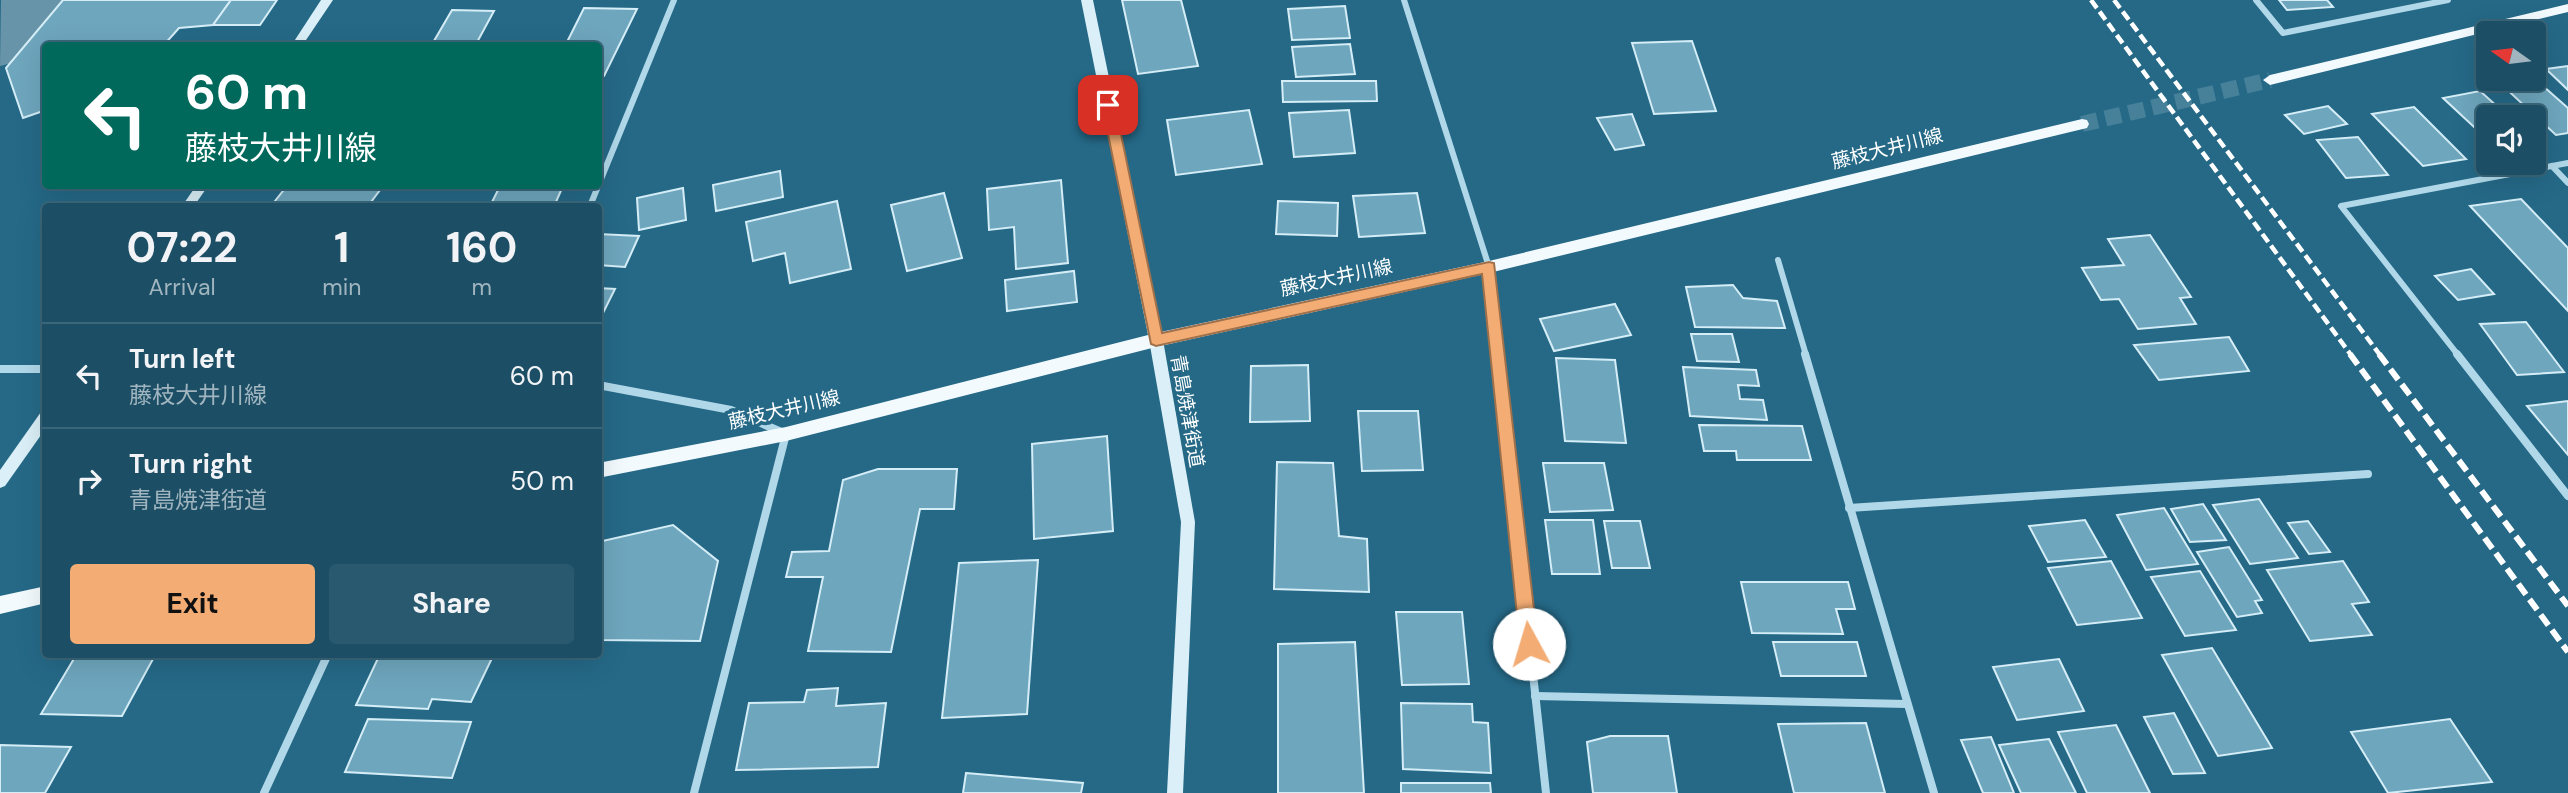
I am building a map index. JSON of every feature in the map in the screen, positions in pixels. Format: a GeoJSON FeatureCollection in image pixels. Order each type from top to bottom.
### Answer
{"type":"FeatureCollection","features":[{"type":"Feature","properties":{"kind":"main road"},"geometry":{"type":"LineString","coordinates":[[299,42],[327,0]]}},
{"type":"Feature","properties":{"kind":"main road","name":"青島焼津街道"},"geometry":{"type":"LineString","coordinates":[[1087,0],[1156,340],[1188,522],[1175,793]]}},
{"type":"Feature","properties":{"kind":"main road"},"geometry":{"type":"LineString","coordinates":[[2270,80],[2568,8]]}},
{"type":"Feature","properties":{"kind":"main road","name":"藤枝大井川線"},"geometry":{"type":"LineString","coordinates":[[602,470],[786,434],[1156,340],[1489,267],[2082,124]]}},
{"type":"Feature","properties":{"kind":"main road"},"geometry":{"type":"LineString","coordinates":[[0,482],[42,422]]}},
{"type":"Feature","properties":{"kind":"main road"},"geometry":{"type":"LineString","coordinates":[[0,605],[42,595]]}},
{"type":"Feature","properties":{"kind":"street"},"geometry":{"type":"LineString","coordinates":[[602,182],[674,0]]}},
{"type":"Feature","properties":{"kind":"street"},"geometry":{"type":"LineString","coordinates":[[1404,0],[1489,267],[1546,793]]}},
{"type":"Feature","properties":{"kind":"street"},"geometry":{"type":"LineString","coordinates":[[2256,0],[2283,33],[2448,0]]}},
{"type":"Feature","properties":{"kind":"street"},"geometry":{"type":"LineString","coordinates":[[2568,163],[2342,206],[2568,496]]}},
{"type":"Feature","properties":{"kind":"street"},"geometry":{"type":"LineString","coordinates":[[2552,166],[2568,183]]}},
{"type":"Feature","properties":{"kind":"street"},"geometry":{"type":"LineString","coordinates":[[1778,260],[1934,793]]}},
{"type":"Feature","properties":{"kind":"street"},"geometry":{"type":"LineString","coordinates":[[0,369],[42,369]]}},
{"type":"Feature","properties":{"kind":"street"},"geometry":{"type":"LineString","coordinates":[[602,386],[731,410],[786,434],[694,793]]}},
{"type":"Feature","properties":{"kind":"street"},"geometry":{"type":"LineString","coordinates":[[1849,508],[2368,474]]}},
{"type":"Feature","properties":{"kind":"street"},"geometry":{"type":"LineString","coordinates":[[264,793],[326,658]]}},
{"type":"Feature","properties":{"kind":"street"},"geometry":{"type":"LineString","coordinates":[[1535,696],[1907,704]]}},
{"type":"Feature","properties":{"kind":"building"},"geometry":{"type":"Polygon","coordinates":[[[63,0],[231,0],[213,25],[179,28],[167,42],[42,42],[42,111],[23,118],[6,68],[63,0]]]}},
{"type":"Feature","properties":{"kind":"building"},"geometry":{"type":"Polygon","coordinates":[[[231,0],[277,0],[260,25],[213,25],[231,0]]]}},
{"type":"Feature","properties":{"kind":"building"},"geometry":{"type":"Polygon","coordinates":[[[1122,0],[1181,0],[1198,66],[1138,74],[1122,0]]]}},
{"type":"Feature","properties":{"kind":"building"},"geometry":{"type":"Polygon","coordinates":[[[2279,0],[2327,0],[2333,7],[2287,10],[2279,0]]]}},
{"type":"Feature","properties":{"kind":"building"},"geometry":{"type":"Polygon","coordinates":[[[1345,6],[1350,38],[1292,40],[1288,9],[1345,6]]]}},
{"type":"Feature","properties":{"kind":"building"},"geometry":{"type":"Polygon","coordinates":[[[584,8],[637,9],[604,76],[602,42],[567,42],[584,8]]]}},
{"type":"Feature","properties":{"kind":"building"},"geometry":{"type":"Polygon","coordinates":[[[452,10],[494,11],[477,42],[433,42],[452,10]]]}},
{"type":"Feature","properties":{"kind":"building"},"geometry":{"type":"Polygon","coordinates":[[[1692,41],[1716,111],[1654,114],[1632,43],[1692,41]]]}},
{"type":"Feature","properties":{"kind":"building"},"geometry":{"type":"Polygon","coordinates":[[[1350,44],[1355,74],[1296,77],[1292,47],[1350,44]]]}},
{"type":"Feature","properties":{"kind":"building"},"geometry":{"type":"Polygon","coordinates":[[[2568,66],[2568,90],[2546,69],[2568,66]]]}},
{"type":"Feature","properties":{"kind":"building"},"geometry":{"type":"Polygon","coordinates":[[[1282,81],[1376,81],[1377,101],[1283,102],[1282,81]]]}},
{"type":"Feature","properties":{"kind":"building"},"geometry":{"type":"Polygon","coordinates":[[[2546,89],[2568,108],[2568,133],[2556,135],[2546,126],[2546,105],[2524,105],[2509,91],[2546,91],[2546,89]]]}},
{"type":"Feature","properties":{"kind":"building"},"geometry":{"type":"Polygon","coordinates":[[[2480,91],[2496,105],[2476,105],[2476,129],[2443,98],[2480,91]]]}},
{"type":"Feature","properties":{"kind":"building"},"geometry":{"type":"Polygon","coordinates":[[[2328,106],[2347,124],[2304,134],[2285,115],[2328,106]]]}},
{"type":"Feature","properties":{"kind":"building"},"geometry":{"type":"Polygon","coordinates":[[[2414,107],[2466,159],[2423,166],[2372,114],[2414,107]]]}},
{"type":"Feature","properties":{"kind":"building"},"geometry":{"type":"Polygon","coordinates":[[[1249,110],[1262,164],[1176,175],[1167,120],[1249,110]]]}},
{"type":"Feature","properties":{"kind":"building"},"geometry":{"type":"Polygon","coordinates":[[[1349,110],[1355,153],[1294,157],[1289,113],[1349,110]]]}},
{"type":"Feature","properties":{"kind":"building"},"geometry":{"type":"Polygon","coordinates":[[[1632,114],[1644,145],[1615,150],[1597,118],[1632,114]]]}},
{"type":"Feature","properties":{"kind":"building"},"geometry":{"type":"Polygon","coordinates":[[[2358,137],[2388,175],[2346,178],[2317,140],[2358,137]]]}},
{"type":"Feature","properties":{"kind":"building"},"geometry":{"type":"Polygon","coordinates":[[[780,171],[783,197],[716,211],[713,185],[780,171]]]}},
{"type":"Feature","properties":{"kind":"building"},"geometry":{"type":"Polygon","coordinates":[[[1061,180],[1068,263],[1016,269],[1014,227],[989,230],[987,189],[1061,180]]]}},
{"type":"Feature","properties":{"kind":"building"},"geometry":{"type":"Polygon","coordinates":[[[683,188],[686,220],[639,230],[637,198],[683,188]]]}},
{"type":"Feature","properties":{"kind":"building"},"geometry":{"type":"Polygon","coordinates":[[[285,189],[381,189],[370,203],[273,203],[285,189]]]}},
{"type":"Feature","properties":{"kind":"building"},"geometry":{"type":"Polygon","coordinates":[[[498,189],[562,189],[556,202],[492,202],[498,189]]]}},
{"type":"Feature","properties":{"kind":"building"},"geometry":{"type":"Polygon","coordinates":[[[944,193],[962,258],[907,271],[891,205],[944,193]]]}},
{"type":"Feature","properties":{"kind":"building"},"geometry":{"type":"Polygon","coordinates":[[[1417,193],[1425,233],[1359,237],[1353,196],[1417,193]]]}},
{"type":"Feature","properties":{"kind":"building"},"geometry":{"type":"Polygon","coordinates":[[[2521,199],[2568,248],[2568,311],[2470,206],[2521,199]]]}},
{"type":"Feature","properties":{"kind":"building"},"geometry":{"type":"Polygon","coordinates":[[[837,201],[851,269],[790,283],[785,253],[753,261],[746,222],[837,201]]]}},
{"type":"Feature","properties":{"kind":"building"},"geometry":{"type":"Polygon","coordinates":[[[1278,201],[1338,203],[1337,236],[1276,234],[1278,201]]]}},
{"type":"Feature","properties":{"kind":"building"},"geometry":{"type":"Polygon","coordinates":[[[602,234],[639,236],[625,267],[602,265],[602,234]]]}},
{"type":"Feature","properties":{"kind":"building"},"geometry":{"type":"Polygon","coordinates":[[[2150,235],[2191,297],[2180,298],[2196,324],[2138,329],[2119,299],[2101,300],[2082,268],[2124,265],[2108,239],[2150,235]]]}},
{"type":"Feature","properties":{"kind":"building"},"geometry":{"type":"Polygon","coordinates":[[[2471,269],[2494,294],[2458,300],[2435,276],[2471,269]]]}},
{"type":"Feature","properties":{"kind":"building"},"geometry":{"type":"Polygon","coordinates":[[[1074,271],[1077,302],[1007,311],[1005,280],[1074,271]]]}},
{"type":"Feature","properties":{"kind":"building"},"geometry":{"type":"Polygon","coordinates":[[[1733,285],[1743,298],[1777,301],[1785,328],[1695,327],[1686,287],[1733,285]]]}},
{"type":"Feature","properties":{"kind":"building"},"geometry":{"type":"Polygon","coordinates":[[[602,288],[615,289],[602,315],[602,288]]]}},
{"type":"Feature","properties":{"kind":"building"},"geometry":{"type":"Polygon","coordinates":[[[1615,304],[1631,335],[1554,351],[1540,319],[1615,304]]]}},
{"type":"Feature","properties":{"kind":"building"},"geometry":{"type":"Polygon","coordinates":[[[2526,322],[2564,372],[2517,375],[2480,324],[2526,322]]]}},
{"type":"Feature","properties":{"kind":"building"},"geometry":{"type":"Polygon","coordinates":[[[1691,334],[1732,334],[1739,362],[1697,361],[1691,334]]]}},
{"type":"Feature","properties":{"kind":"building"},"geometry":{"type":"Polygon","coordinates":[[[2229,337],[2249,371],[2159,380],[2134,345],[2229,337]]]}},
{"type":"Feature","properties":{"kind":"building"},"geometry":{"type":"Polygon","coordinates":[[[1556,358],[1615,360],[1626,443],[1565,441],[1556,358]]]}},
{"type":"Feature","properties":{"kind":"building"},"geometry":{"type":"Polygon","coordinates":[[[1308,365],[1310,421],[1250,422],[1251,366],[1308,365]]]}},
{"type":"Feature","properties":{"kind":"building"},"geometry":{"type":"Polygon","coordinates":[[[1683,367],[1756,370],[1759,386],[1738,385],[1740,399],[1763,400],[1767,420],[1690,416],[1683,367]]]}},
{"type":"Feature","properties":{"kind":"building"},"geometry":{"type":"Polygon","coordinates":[[[2568,401],[2568,455],[2527,406],[2568,401]]]}},
{"type":"Feature","properties":{"kind":"building"},"geometry":{"type":"Polygon","coordinates":[[[1358,411],[1418,411],[1423,470],[1362,471],[1358,411]]]}},
{"type":"Feature","properties":{"kind":"building"},"geometry":{"type":"Polygon","coordinates":[[[1699,425],[1802,426],[1811,460],[1737,460],[1736,451],[1704,451],[1699,425]]]}},
{"type":"Feature","properties":{"kind":"building"},"geometry":{"type":"Polygon","coordinates":[[[1107,436],[1113,531],[1034,539],[1032,444],[1107,436]]]}},
{"type":"Feature","properties":{"kind":"building"},"geometry":{"type":"Polygon","coordinates":[[[1277,462],[1333,463],[1339,536],[1367,539],[1369,592],[1274,589],[1277,462]]]}},
{"type":"Feature","properties":{"kind":"building"},"geometry":{"type":"Polygon","coordinates":[[[1543,463],[1604,463],[1613,510],[1550,512],[1543,463]]]}},
{"type":"Feature","properties":{"kind":"building"},"geometry":{"type":"Polygon","coordinates":[[[878,469],[957,469],[954,509],[920,509],[891,652],[808,651],[823,577],[786,577],[792,552],[829,551],[843,480],[878,469]]]}},
{"type":"Feature","properties":{"kind":"building"},"geometry":{"type":"Polygon","coordinates":[[[2259,499],[2298,558],[2250,564],[2213,505],[2259,499]]]}},
{"type":"Feature","properties":{"kind":"building"},"geometry":{"type":"Polygon","coordinates":[[[2203,504],[2226,540],[2190,542],[2171,509],[2203,504]]]}},
{"type":"Feature","properties":{"kind":"building"},"geometry":{"type":"Polygon","coordinates":[[[2164,508],[2198,564],[2146,570],[2117,515],[2164,508]]]}},
{"type":"Feature","properties":{"kind":"building"},"geometry":{"type":"Polygon","coordinates":[[[1545,520],[1593,520],[1600,574],[1552,574],[1545,520]]]}},
{"type":"Feature","properties":{"kind":"building"},"geometry":{"type":"Polygon","coordinates":[[[2085,520],[2106,557],[2048,562],[2029,526],[2085,520]]]}},
{"type":"Feature","properties":{"kind":"building"},"geometry":{"type":"Polygon","coordinates":[[[1604,521],[1640,521],[1650,568],[1612,568],[1604,521]]]}},
{"type":"Feature","properties":{"kind":"building"},"geometry":{"type":"Polygon","coordinates":[[[2308,521],[2330,552],[2309,554],[2288,523],[2308,521]]]}},
{"type":"Feature","properties":{"kind":"building"},"geometry":{"type":"Polygon","coordinates":[[[673,525],[718,561],[700,641],[602,640],[602,541],[673,525]]]}},
{"type":"Feature","properties":{"kind":"building"},"geometry":{"type":"Polygon","coordinates":[[[2229,547],[2262,600],[2255,601],[2262,613],[2237,617],[2197,552],[2229,547]]]}},
{"type":"Feature","properties":{"kind":"building"},"geometry":{"type":"Polygon","coordinates":[[[1038,560],[1027,714],[942,718],[959,563],[1038,560]]]}},
{"type":"Feature","properties":{"kind":"building"},"geometry":{"type":"Polygon","coordinates":[[[2111,561],[2142,618],[2077,625],[2048,568],[2111,561]]]}},
{"type":"Feature","properties":{"kind":"building"},"geometry":{"type":"Polygon","coordinates":[[[2343,561],[2369,602],[2352,604],[2372,635],[2310,641],[2267,570],[2343,561]]]}},
{"type":"Feature","properties":{"kind":"building"},"geometry":{"type":"Polygon","coordinates":[[[2200,571],[2236,630],[2185,636],[2151,577],[2200,571]]]}},
{"type":"Feature","properties":{"kind":"building"},"geometry":{"type":"Polygon","coordinates":[[[1741,582],[1848,582],[1855,609],[1836,609],[1843,634],[1752,633],[1741,582]]]}},
{"type":"Feature","properties":{"kind":"building"},"geometry":{"type":"Polygon","coordinates":[[[1396,612],[1462,612],[1469,684],[1402,685],[1396,612]]]}},
{"type":"Feature","properties":{"kind":"building"},"geometry":{"type":"Polygon","coordinates":[[[1355,642],[1364,793],[1278,793],[1278,644],[1355,642]]]}},
{"type":"Feature","properties":{"kind":"building"},"geometry":{"type":"Polygon","coordinates":[[[1773,642],[1857,642],[1866,676],[1781,676],[1773,642]]]}},
{"type":"Feature","properties":{"kind":"building"},"geometry":{"type":"Polygon","coordinates":[[[2212,648],[2272,748],[2218,756],[2162,655],[2212,648]]]}},
{"type":"Feature","properties":{"kind":"building"},"geometry":{"type":"Polygon","coordinates":[[[74,658],[153,659],[122,716],[41,714],[74,658]]]}},
{"type":"Feature","properties":{"kind":"building"},"geometry":{"type":"Polygon","coordinates":[[[378,658],[492,658],[471,702],[432,699],[428,709],[356,705],[378,658]]]}},
{"type":"Feature","properties":{"kind":"building"},"geometry":{"type":"Polygon","coordinates":[[[2059,659],[2084,711],[2017,720],[1993,667],[2059,659]]]}},
{"type":"Feature","properties":{"kind":"building"},"geometry":{"type":"Polygon","coordinates":[[[838,688],[836,706],[886,703],[878,767],[736,770],[749,703],[804,702],[807,690],[838,688]]]}},
{"type":"Feature","properties":{"kind":"building"},"geometry":{"type":"Polygon","coordinates":[[[1401,703],[1472,704],[1473,722],[1488,723],[1491,773],[1403,769],[1401,703]]]}},
{"type":"Feature","properties":{"kind":"building"},"geometry":{"type":"Polygon","coordinates":[[[2174,713],[2205,773],[2173,774],[2144,717],[2174,713]]]}},
{"type":"Feature","properties":{"kind":"building"},"geometry":{"type":"Polygon","coordinates":[[[368,719],[471,722],[452,778],[345,772],[368,719]]]}},
{"type":"Feature","properties":{"kind":"building"},"geometry":{"type":"Polygon","coordinates":[[[2450,719],[2492,782],[2388,793],[2351,732],[2450,719]]]}},
{"type":"Feature","properties":{"kind":"building"},"geometry":{"type":"Polygon","coordinates":[[[1866,723],[1885,793],[1794,793],[1778,724],[1866,723]]]}},
{"type":"Feature","properties":{"kind":"building"},"geometry":{"type":"Polygon","coordinates":[[[2116,725],[2150,793],[2087,793],[2058,732],[2116,725]]]}},
{"type":"Feature","properties":{"kind":"building"},"geometry":{"type":"Polygon","coordinates":[[[1610,736],[1668,736],[1677,793],[1593,793],[1587,742],[1610,736]]]}},
{"type":"Feature","properties":{"kind":"building"},"geometry":{"type":"Polygon","coordinates":[[[1991,737],[2014,793],[1983,793],[1961,740],[1991,737]]]}},
{"type":"Feature","properties":{"kind":"building"},"geometry":{"type":"Polygon","coordinates":[[[2049,739],[2076,793],[2021,793],[1999,745],[2049,739]]]}},
{"type":"Feature","properties":{"kind":"building"},"geometry":{"type":"Polygon","coordinates":[[[0,745],[71,747],[45,793],[0,793],[0,745]]]}},
{"type":"Feature","properties":{"kind":"building"},"geometry":{"type":"Polygon","coordinates":[[[966,773],[1083,783],[1081,793],[963,793],[966,773]]]}},
{"type":"Feature","properties":{"kind":"building"},"geometry":{"type":"Polygon","coordinates":[[[1401,783],[1490,783],[1491,793],[1401,793],[1401,783]]]}},
{"type":"Feature","properties":{"kind":"waterway"},"geometry":{"type":"LineString","coordinates":[[0,44],[37,0]]}},
{"type":"Feature","properties":{"kind":"tunnel"},"geometry":{"type":"LineString","coordinates":[[2082,124],[2270,80]]}},
{"type":"Feature","properties":{"kind":"railway"},"geometry":{"type":"LineString","coordinates":[[2091,0],[2351,355]]}},
{"type":"Feature","properties":{"kind":"railway"},"geometry":{"type":"LineString","coordinates":[[2114,0],[2380,355]]}},
{"type":"Feature","properties":{"kind":"railway"},"geometry":{"type":"LineString","coordinates":[[2350,354],[2568,652]]}},
{"type":"Feature","properties":{"kind":"railway"},"geometry":{"type":"LineString","coordinates":[[2379,354],[2568,606]]}},
{"type":"Feature","properties":{"kind":"route"},"geometry":{"type":"LineString","coordinates":[[1108,105],[1156,340],[1489,267],[1529,644]]}}]}
